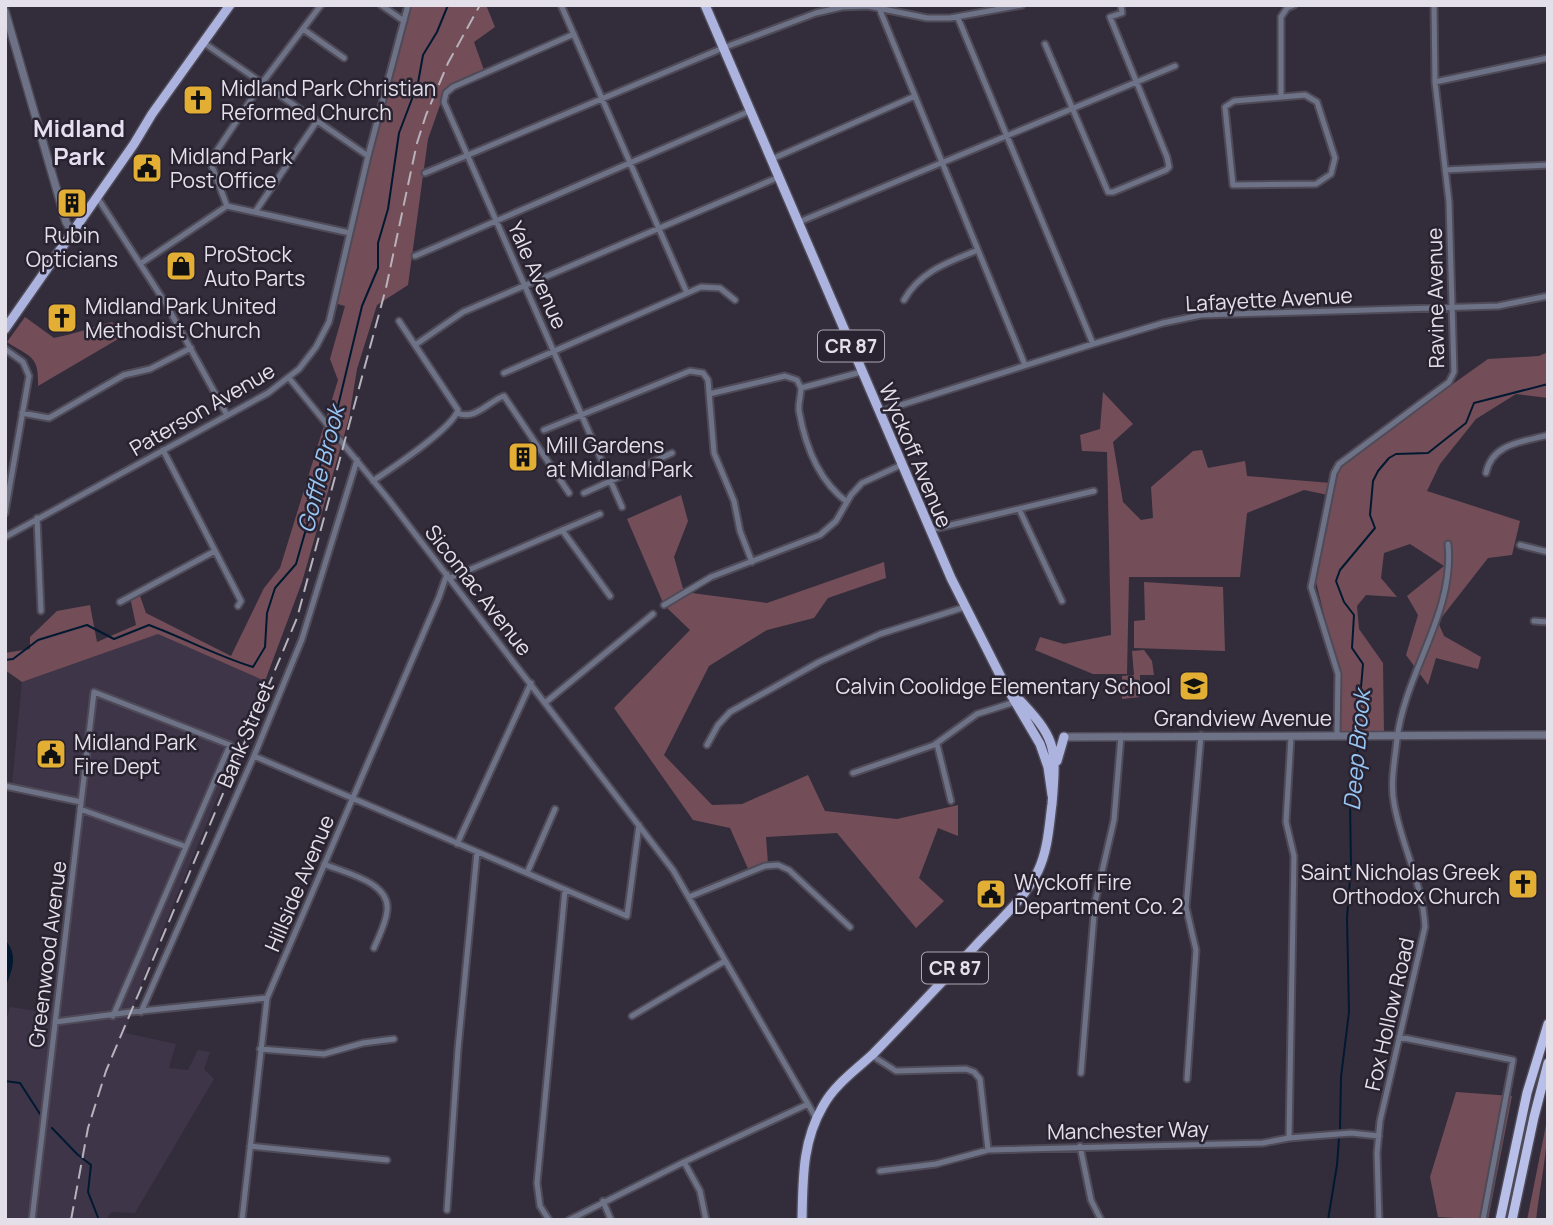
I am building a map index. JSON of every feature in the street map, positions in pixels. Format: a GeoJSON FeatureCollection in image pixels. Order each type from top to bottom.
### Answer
{"type":"FeatureCollection","features":[{"type":"Feature","properties":{"kind":"highway"},"geometry":{"type":"LineString","coordinates":[[1500,1220],[1522,1114],[1548,1024]]}},
{"type":"Feature","properties":{"kind":"highway"},"geometry":{"type":"LineString","coordinates":[[1512,1220],[1548,1063]]}},
{"type":"Feature","properties":{"kind":"main road"},"geometry":{"type":"LineString","coordinates":[[5,329],[230,5]]}},
{"type":"Feature","properties":{"kind":"main road","name":"Wyckoff Avenue"},"geometry":{"type":"LineString","coordinates":[[705,5],[929,530],[1004,684],[1041,744],[1052,795]]}},
{"type":"Feature","properties":{"kind":"main road","name":"Wyckoff Avenue"},"geometry":{"type":"LineString","coordinates":[[802,1220],[803,1164],[808,1140],[816,1118],[834,1090],[1005,915],[1031,883],[1046,847],[1055,769],[1051,741],[1046,729],[1004,684]]}},
{"type":"Feature","properties":{"kind":"main road"},"geometry":{"type":"LineString","coordinates":[[1041,744],[1064,737]]}},
{"type":"Feature","properties":{"kind":"main road"},"geometry":{"type":"LineString","coordinates":[[1055,769],[1064,737]]}},
{"type":"Feature","properties":{"kind":"street"},"geometry":{"type":"LineString","coordinates":[[227,206],[210,161],[262,83],[321,5]]}},
{"type":"Feature","properties":{"kind":"street"},"geometry":{"type":"LineString","coordinates":[[381,5],[404,22]]}},
{"type":"Feature","properties":{"kind":"street","name":"Paterson Avenue"},"geometry":{"type":"LineString","coordinates":[[5,537],[268,393],[289,378],[309,357],[329,322],[368,156],[408,5]]}},
{"type":"Feature","properties":{"kind":"street"},"geometry":{"type":"LineString","coordinates":[[561,5],[687,293]]}},
{"type":"Feature","properties":{"kind":"street"},"geometry":{"type":"LineString","coordinates":[[425,173],[723,47],[816,13],[841,6],[868,6],[927,18],[958,18],[1022,5]]}},
{"type":"Feature","properties":{"kind":"street"},"geometry":{"type":"LineString","coordinates":[[1045,44],[1108,192],[1166,170],[1169,167],[1167,157],[1110,17],[1122,13],[1121,5]]}},
{"type":"Feature","properties":{"kind":"street"},"geometry":{"type":"LineString","coordinates":[[1281,97],[1281,17],[1287,8],[1294,5]]}},
{"type":"Feature","properties":{"kind":"street","name":"Ravine Avenue"},"geometry":{"type":"LineString","coordinates":[[1337,736],[1338,674],[1311,587],[1334,473],[1339,464],[1452,379],[1454,372],[1450,202],[1435,82],[1434,5]]}},
{"type":"Feature","properties":{"kind":"street"},"geometry":{"type":"LineString","coordinates":[[879,9],[1025,365]]}},
{"type":"Feature","properties":{"kind":"street"},"geometry":{"type":"LineString","coordinates":[[5,11],[66,222],[72,232]]}},
{"type":"Feature","properties":{"kind":"street"},"geometry":{"type":"LineString","coordinates":[[958,18],[1093,344]]}},
{"type":"Feature","properties":{"kind":"street"},"geometry":{"type":"LineString","coordinates":[[303,29],[344,58]]}},
{"type":"Feature","properties":{"kind":"street","name":"Yale Avenue"},"geometry":{"type":"LineString","coordinates":[[573,34],[453,87],[444,98],[445,106],[622,507]]}},
{"type":"Feature","properties":{"kind":"street"},"geometry":{"type":"LineString","coordinates":[[204,43],[368,156]]}},
{"type":"Feature","properties":{"kind":"street"},"geometry":{"type":"LineString","coordinates":[[1435,82],[1548,58]]}},
{"type":"Feature","properties":{"kind":"street"},"geometry":{"type":"LineString","coordinates":[[799,222],[1175,66]]}},
{"type":"Feature","properties":{"kind":"street"},"geometry":{"type":"LineString","coordinates":[[1306,95],[1317,102],[1335,158],[1331,174],[1316,184],[1236,187],[1232,183],[1225,107],[1234,101],[1281,97],[1306,95]]}},
{"type":"Feature","properties":{"kind":"street"},"geometry":{"type":"LineString","coordinates":[[772,159],[915,96]]}},
{"type":"Feature","properties":{"kind":"street"},"geometry":{"type":"LineString","coordinates":[[415,256],[750,111]]}},
{"type":"Feature","properties":{"kind":"street"},"geometry":{"type":"LineString","coordinates":[[255,212],[317,121]]}},
{"type":"Feature","properties":{"kind":"street"},"geometry":{"type":"LineString","coordinates":[[1445,170],[1548,164]]}},
{"type":"Feature","properties":{"kind":"street"},"geometry":{"type":"LineString","coordinates":[[415,345],[463,312],[779,177]]}},
{"type":"Feature","properties":{"kind":"street"},"geometry":{"type":"LineString","coordinates":[[97,197],[166,304],[227,415]]}},
{"type":"Feature","properties":{"kind":"street"},"geometry":{"type":"LineString","coordinates":[[140,264],[227,206],[350,233]]}},
{"type":"Feature","properties":{"kind":"street"},"geometry":{"type":"LineString","coordinates":[[904,300],[913,286],[927,273],[978,250]]}},
{"type":"Feature","properties":{"kind":"street"},"geometry":{"type":"LineString","coordinates":[[504,373],[701,287],[714,286],[725,290],[735,300]]}},
{"type":"Feature","properties":{"kind":"street","name":"Lafayette Avenue"},"geometry":{"type":"LineString","coordinates":[[879,412],[1093,344],[1163,323],[1201,315],[1451,308],[1515,304],[1548,296]]}},
{"type":"Feature","properties":{"kind":"street"},"geometry":{"type":"LineString","coordinates":[[399,321],[456,404],[457,413]]}},
{"type":"Feature","properties":{"kind":"street"},"geometry":{"type":"LineString","coordinates":[[22,413],[49,418],[124,375],[150,369],[191,348]]}},
{"type":"Feature","properties":{"kind":"street"},"geometry":{"type":"LineString","coordinates":[[5,349],[23,362],[29,371],[5,513]]}},
{"type":"Feature","properties":{"kind":"street"},"geometry":{"type":"LineString","coordinates":[[544,430],[690,371],[699,371],[706,376],[714,453],[734,502],[740,531],[752,562]]}},
{"type":"Feature","properties":{"kind":"street"},"geometry":{"type":"LineString","coordinates":[[801,388],[861,372]]}},
{"type":"Feature","properties":{"kind":"street"},"geometry":{"type":"LineString","coordinates":[[709,394],[785,376],[793,377],[801,388],[799,411],[815,461],[825,480],[847,502]]}},
{"type":"Feature","properties":{"kind":"street","name":"Sicomac Avenue"},"geometry":{"type":"LineString","coordinates":[[289,378],[448,576],[673,870],[816,1118]]}},
{"type":"Feature","properties":{"kind":"street"},"geometry":{"type":"LineString","coordinates":[[457,413],[474,414],[504,396],[569,493]]}},
{"type":"Feature","properties":{"kind":"street"},"geometry":{"type":"LineString","coordinates":[[373,481],[435,435],[457,413]]}},
{"type":"Feature","properties":{"kind":"street"},"geometry":{"type":"LineString","coordinates":[[1486,473],[1492,457],[1503,448],[1548,435]]}},
{"type":"Feature","properties":{"kind":"street"},"geometry":{"type":"LineString","coordinates":[[163,450],[241,601],[238,606]]}},
{"type":"Feature","properties":{"kind":"street"},"geometry":{"type":"LineString","coordinates":[[584,493],[673,453]]}},
{"type":"Feature","properties":{"kind":"street","name":"Bank Street"},"geometry":{"type":"LineString","coordinates":[[141,1012],[254,756],[313,607],[357,460]]}},
{"type":"Feature","properties":{"kind":"street"},"geometry":{"type":"LineString","coordinates":[[664,605],[702,582],[820,535],[836,521],[862,483],[901,465]]}},
{"type":"Feature","properties":{"kind":"street"},"geometry":{"type":"LineString","coordinates":[[929,530],[1094,491]]}},
{"type":"Feature","properties":{"kind":"street"},"geometry":{"type":"LineString","coordinates":[[1019,509],[1062,601]]}},
{"type":"Feature","properties":{"kind":"street"},"geometry":{"type":"LineString","coordinates":[[448,576],[600,514]]}},
{"type":"Feature","properties":{"kind":"street"},"geometry":{"type":"LineString","coordinates":[[37,518],[40,611]]}},
{"type":"Feature","properties":{"kind":"street"},"geometry":{"type":"LineString","coordinates":[[562,530],[610,597]]}},
{"type":"Feature","properties":{"kind":"street","name":"Fox Hollow Road"},"geometry":{"type":"LineString","coordinates":[[1379,1220],[1380,1121],[1425,927],[1423,904],[1393,801],[1398,735],[1438,614],[1448,560],[1448,544]]}},
{"type":"Feature","properties":{"kind":"street"},"geometry":{"type":"LineString","coordinates":[[1520,545],[1547,550]]}},
{"type":"Feature","properties":{"kind":"street"},"geometry":{"type":"LineString","coordinates":[[120,602],[215,551]]}},
{"type":"Feature","properties":{"kind":"street","name":"Hillside Avenue"},"geometry":{"type":"LineString","coordinates":[[242,1220],[267,998],[448,576]]}},
{"type":"Feature","properties":{"kind":"street"},"geometry":{"type":"LineString","coordinates":[[707,745],[718,724],[730,712],[837,653],[880,634],[965,607]]}},
{"type":"Feature","properties":{"kind":"street"},"geometry":{"type":"LineString","coordinates":[[546,702],[653,614]]}},
{"type":"Feature","properties":{"kind":"street"},"geometry":{"type":"LineString","coordinates":[[1534,621],[1548,622]]}},
{"type":"Feature","properties":{"kind":"street"},"geometry":{"type":"LineString","coordinates":[[457,844],[531,683]]}},
{"type":"Feature","properties":{"kind":"street","name":"Greenwood Avenue"},"geometry":{"type":"LineString","coordinates":[[32,1220],[94,692],[230,745],[184,846]]}},
{"type":"Feature","properties":{"kind":"street"},"geometry":{"type":"LineString","coordinates":[[853,774],[937,744],[977,714],[1015,702]]}},
{"type":"Feature","properties":{"kind":"street","name":"Grandview Avenue"},"geometry":{"type":"LineString","coordinates":[[1064,737],[1548,735]]}},
{"type":"Feature","properties":{"kind":"street"},"geometry":{"type":"LineString","coordinates":[[1081,1073],[1095,902],[1114,820],[1121,736]]}},
{"type":"Feature","properties":{"kind":"street"},"geometry":{"type":"LineString","coordinates":[[1187,1079],[1196,950],[1186,907],[1201,736]]}},
{"type":"Feature","properties":{"kind":"street"},"geometry":{"type":"LineString","coordinates":[[1289,1138],[1294,856],[1286,822],[1291,737]]}},
{"type":"Feature","properties":{"kind":"street"},"geometry":{"type":"LineString","coordinates":[[937,744],[951,801]]}},
{"type":"Feature","properties":{"kind":"street"},"geometry":{"type":"LineString","coordinates":[[254,756],[627,916],[639,825]]}},
{"type":"Feature","properties":{"kind":"street"},"geometry":{"type":"LineString","coordinates":[[5,786],[81,802]]}},
{"type":"Feature","properties":{"kind":"street"},"geometry":{"type":"LineString","coordinates":[[527,873],[555,809]]}},
{"type":"Feature","properties":{"kind":"street"},"geometry":{"type":"LineString","coordinates":[[80,810],[184,846],[113,1016]]}},
{"type":"Feature","properties":{"kind":"street"},"geometry":{"type":"LineString","coordinates":[[447,1210],[458,1049],[477,852]]}},
{"type":"Feature","properties":{"kind":"street"},"geometry":{"type":"LineString","coordinates":[[324,864],[375,885],[383,892],[388,909],[374,948]]}},
{"type":"Feature","properties":{"kind":"street"},"geometry":{"type":"LineString","coordinates":[[689,897],[765,866],[778,865],[789,870],[850,927]]}},
{"type":"Feature","properties":{"kind":"street"},"geometry":{"type":"LineString","coordinates":[[549,1220],[540,1206],[537,1183],[565,890]]}},
{"type":"Feature","properties":{"kind":"street"},"geometry":{"type":"LineString","coordinates":[[632,1016],[725,961]]}},
{"type":"Feature","properties":{"kind":"street"},"geometry":{"type":"LineString","coordinates":[[55,1022],[267,998]]}},
{"type":"Feature","properties":{"kind":"street"},"geometry":{"type":"LineString","coordinates":[[1399,1037],[1513,1060],[1483,1220]]}},
{"type":"Feature","properties":{"kind":"street"},"geometry":{"type":"LineString","coordinates":[[260,1049],[316,1055],[394,1039]]}},
{"type":"Feature","properties":{"kind":"street"},"geometry":{"type":"LineString","coordinates":[[871,1055],[896,1071],[966,1069],[974,1072],[979,1079],[988,1150]]}},
{"type":"Feature","properties":{"kind":"street"},"geometry":{"type":"LineString","coordinates":[[569,1220],[603,1201],[808,1104]]}},
{"type":"Feature","properties":{"kind":"street","name":"Manchester Way"},"geometry":{"type":"LineString","coordinates":[[880,1171],[936,1164],[988,1150],[1262,1143],[1352,1133],[1378,1136]]}},
{"type":"Feature","properties":{"kind":"street"},"geometry":{"type":"LineString","coordinates":[[250,1146],[387,1160]]}},
{"type":"Feature","properties":{"kind":"street"},"geometry":{"type":"LineString","coordinates":[[1080,1146],[1091,1200],[1101,1220]]}},
{"type":"Feature","properties":{"kind":"street"},"geometry":{"type":"LineString","coordinates":[[684,1162],[700,1191],[706,1220]]}},
{"type":"Feature","properties":{"kind":"street"},"geometry":{"type":"LineString","coordinates":[[603,1201],[611,1220]]}},
{"type":"Feature","properties":{"kind":"shaded area"},"geometry":{"type":"Polygon","coordinates":[[[408,5],[486,5],[495,27],[474,42],[485,73],[445,91],[428,139],[408,285],[377,305],[357,369],[349,418],[302,582],[265,681],[158,634],[22,682],[5,670],[5,653],[30,649],[30,637],[57,611],[90,605],[97,642],[136,625],[130,597],[139,593],[146,613],[231,656],[264,588],[280,568],[338,380],[330,359],[345,306],[334,303],[408,5]]]}},
{"type":"Feature","properties":{"kind":"shaded area"},"geometry":{"type":"Polygon","coordinates":[[[25,317],[54,338],[112,322],[125,335],[38,386],[37,368],[32,358],[7,342],[25,317]]]}},
{"type":"Feature","properties":{"kind":"shaded area"},"geometry":{"type":"Polygon","coordinates":[[[1548,352],[1548,398],[1516,394],[1476,419],[1440,464],[1427,491],[1520,521],[1512,555],[1488,558],[1438,622],[1444,636],[1481,657],[1478,669],[1436,658],[1428,685],[1406,655],[1418,615],[1407,596],[1444,566],[1410,544],[1384,553],[1381,578],[1397,597],[1366,595],[1357,606],[1359,629],[1383,663],[1384,735],[1339,735],[1337,667],[1313,570],[1328,495],[1304,490],[1247,513],[1240,577],[1129,577],[1127,674],[1093,674],[1035,650],[1040,637],[1064,644],[1111,635],[1107,452],[1082,451],[1080,435],[1100,429],[1103,392],[1133,424],[1113,442],[1123,502],[1141,520],[1153,518],[1151,487],[1193,451],[1202,450],[1208,468],[1245,461],[1247,476],[1331,483],[1343,462],[1488,359],[1539,356],[1548,352]]]}},
{"type":"Feature","properties":{"kind":"shaded area"},"geometry":{"type":"Polygon","coordinates":[[[681,495],[688,521],[674,557],[684,592],[767,603],[884,562],[886,578],[828,598],[814,618],[767,630],[709,666],[664,755],[712,805],[742,804],[808,775],[825,811],[897,819],[958,805],[958,836],[938,828],[919,878],[944,901],[916,928],[837,833],[766,837],[768,864],[749,871],[730,828],[693,820],[614,708],[690,630],[664,605],[627,519],[681,495]]]}},
{"type":"Feature","properties":{"kind":"shaded area"},"geometry":{"type":"Polygon","coordinates":[[[1144,582],[1223,587],[1225,651],[1134,648],[1134,621],[1145,620],[1144,582]]]}},
{"type":"Feature","properties":{"kind":"shaded area"},"geometry":{"type":"Polygon","coordinates":[[[158,634],[265,681],[144,976],[125,1033],[176,1044],[169,1068],[188,1070],[198,1050],[210,1052],[204,1069],[214,1079],[135,1213],[111,1212],[106,1220],[5,1220],[5,1024],[10,1007],[50,1013],[63,942],[80,800],[12,784],[22,682],[158,634]]]}},
{"type":"Feature","properties":{"kind":"shaded area"},"geometry":{"type":"Polygon","coordinates":[[[1144,650],[1152,661],[1154,675],[1140,675],[1140,697],[1122,699],[1122,676],[1134,675],[1132,651],[1144,650]]]}},
{"type":"Feature","properties":{"kind":"shaded area"},"geometry":{"type":"Polygon","coordinates":[[[1456,1092],[1512,1096],[1488,1220],[1438,1217],[1430,1177],[1456,1092]]]}},
{"type":"Feature","properties":{"kind":"shaded area"},"geometry":{"type":"Polygon","coordinates":[[[1548,1115],[1536,1220],[1527,1220],[1548,1115]]]}},
{"type":"Feature","properties":{"kind":"water"},"geometry":{"type":"Polygon","coordinates":[[[5,940],[13,957],[5,988],[5,940]]]}},
{"type":"Feature","properties":{"kind":"waterway","name":"Goffle Brook"},"geometry":{"type":"LineString","coordinates":[[333,427],[362,306],[378,268],[378,243],[388,209],[399,133],[418,83],[423,55],[437,32],[448,5]]}},
{"type":"Feature","properties":{"kind":"waterway","name":"Deep Brook"},"geometry":{"type":"LineString","coordinates":[[1357,734],[1363,664],[1352,648],[1354,615],[1344,602],[1336,581],[1340,570],[1375,528],[1370,515],[1373,481],[1378,471],[1396,454],[1428,453],[1466,423],[1474,403],[1548,384]]}},
{"type":"Feature","properties":{"kind":"waterway","name":"Goffle Brook"},"geometry":{"type":"LineString","coordinates":[[5,660],[13,659],[38,640],[87,625],[114,639],[149,625],[253,667],[265,647],[267,613],[275,588],[296,564],[314,501],[321,460],[331,432]]}},
{"type":"Feature","properties":{"kind":"waterway","name":"Deep Brook"},"geometry":{"type":"LineString","coordinates":[[1340,1129],[1341,1077],[1349,1012],[1347,918],[1351,866],[1350,801],[1358,763],[1357,740]]}},
{"type":"Feature","properties":{"kind":"waterway","name":"Goffle Brook"},"geometry":{"type":"LineString","coordinates":[[5,1081],[20,1083],[40,1114]]}},
{"type":"Feature","properties":{"kind":"waterway","name":"Goffle Brook"},"geometry":{"type":"LineString","coordinates":[[52,1128],[91,1165],[88,1192],[99,1220]]}},
{"type":"Feature","properties":{"kind":"waterway","name":"Deep Brook"},"geometry":{"type":"LineString","coordinates":[[1328,1220],[1339,1138]]}},
{"type":"Feature","properties":{"kind":"railway"},"geometry":{"type":"LineString","coordinates":[[71,1220],[88,1128],[106,1071],[297,618],[386,288],[417,143],[448,63],[480,5]]}},
{"type":"Feature","properties":{"kind":"place","name":"Midland Park Christian Reformed Church"},"geometry":{"type":"Point","coordinates":[198,100]}},
{"type":"Feature","properties":{"kind":"place","name":"Midland Park Post Office"},"geometry":{"type":"Point","coordinates":[147,168]}},
{"type":"Feature","properties":{"kind":"place","name":"Rubin Opticians"},"geometry":{"type":"Point","coordinates":[72,203]}},
{"type":"Feature","properties":{"kind":"place","name":"ProStock Auto Parts"},"geometry":{"type":"Point","coordinates":[181,266]}},
{"type":"Feature","properties":{"kind":"place","name":"Midland Park United Methodist Church"},"geometry":{"type":"Point","coordinates":[62,318]}},
{"type":"Feature","properties":{"kind":"place","name":"Mill Gardens at Midland Park"},"geometry":{"type":"Point","coordinates":[523,457]}},
{"type":"Feature","properties":{"kind":"place","name":"Calvin Coolidge Elementary School"},"geometry":{"type":"Point","coordinates":[1194,686]}},
{"type":"Feature","properties":{"kind":"place","name":"Midland Park Fire Dept"},"geometry":{"type":"Point","coordinates":[51,754]}},
{"type":"Feature","properties":{"kind":"place","name":"Saint Nicholas Greek Orthodox Church"},"geometry":{"type":"Point","coordinates":[1523,884]}},
{"type":"Feature","properties":{"kind":"place","name":"Wyckoff Fire Department Co. 2"},"geometry":{"type":"Point","coordinates":[991,894]}},
{"type":"Feature","properties":{"kind":"district","name":"Midland Park"},"geometry":{"type":"Point","coordinates":[79,141]}}]}
